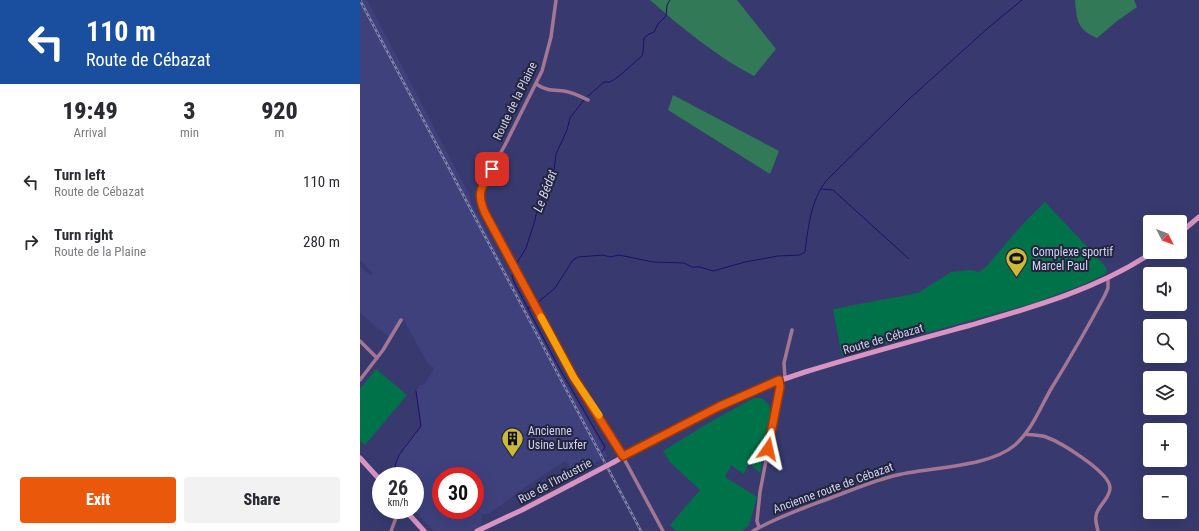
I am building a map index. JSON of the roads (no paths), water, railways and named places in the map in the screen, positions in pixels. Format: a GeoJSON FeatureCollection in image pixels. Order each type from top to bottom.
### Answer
{"type":"FeatureCollection","features":[{"type":"Feature","properties":{"kind":"main road"},"geometry":{"type":"LineString","coordinates":[[1187,227],[1199,217]]}},
{"type":"Feature","properties":{"kind":"main road","name":"Route de Cébazat"},"geometry":{"type":"LineString","coordinates":[[623,456],[720,406],[779,380],[1045,304],[1108,278],[1143,258]]}},
{"type":"Feature","properties":{"kind":"main road","name":"Rue de l'Industrie"},"geometry":{"type":"LineString","coordinates":[[477,531],[572,484],[623,456]]}},
{"type":"Feature","properties":{"kind":"main road"},"geometry":{"type":"LineString","coordinates":[[360,458],[372,471]]}},
{"type":"Feature","properties":{"kind":"main road"},"geometry":{"type":"LineString","coordinates":[[360,463],[372,476]]}},
{"type":"Feature","properties":{"kind":"main road"},"geometry":{"type":"LineString","coordinates":[[413,519],[424,531]]}},
{"type":"Feature","properties":{"kind":"main road"},"geometry":{"type":"LineString","coordinates":[[418,519],[429,531]]}},
{"type":"Feature","properties":{"kind":"main road","name":"Rue de l'Industrie"},"geometry":{"type":"LineString","coordinates":[[484,531],[495,523]]}},
{"type":"Feature","properties":{"kind":"street","name":"Route de la Plaine"},"geometry":{"type":"LineString","coordinates":[[556,0],[547,57],[536,84],[483,184],[480,196],[481,202],[574,378],[623,456]]}},
{"type":"Feature","properties":{"kind":"street"},"geometry":{"type":"LineString","coordinates":[[536,84],[548,90],[577,94],[588,100]]}},
{"type":"Feature","properties":{"kind":"street","name":"Ancienne route de Cébazat"},"geometry":{"type":"LineString","coordinates":[[759,527],[802,508],[886,478],[905,473],[978,461],[998,455],[1011,448],[1025,434],[1059,378],[1105,295],[1108,288],[1108,278]]}},
{"type":"Feature","properties":{"kind":"street"},"geometry":{"type":"LineString","coordinates":[[360,380],[377,358],[402,320]]}},
{"type":"Feature","properties":{"kind":"street"},"geometry":{"type":"LineString","coordinates":[[785,378],[784,363],[792,330]]}},
{"type":"Feature","properties":{"kind":"street"},"geometry":{"type":"LineString","coordinates":[[360,341],[377,358]]}},
{"type":"Feature","properties":{"kind":"street"},"geometry":{"type":"LineString","coordinates":[[753,531],[759,527],[757,521],[760,492],[780,387],[779,380]]}},
{"type":"Feature","properties":{"kind":"street"},"geometry":{"type":"LineString","coordinates":[[1025,434],[1046,437],[1088,461],[1107,481],[1110,486],[1109,493],[1096,514],[1098,531]]}},
{"type":"Feature","properties":{"kind":"street"},"geometry":{"type":"LineString","coordinates":[[623,456],[662,531]]}},
{"type":"Feature","properties":{"kind":"street"},"geometry":{"type":"LineString","coordinates":[[391,531],[396,519]]}},
{"type":"Feature","properties":{"kind":"waterway","name":"Le Bédat"},"geometry":{"type":"LineString","coordinates":[[588,96],[604,82],[610,82],[618,77],[642,56],[644,38],[654,32],[658,24],[666,16],[667,5],[670,0]]}},
{"type":"Feature","properties":{"kind":"waterway"},"geometry":{"type":"LineString","coordinates":[[537,303],[555,288],[573,260],[578,257],[603,255],[610,257],[619,255],[653,262],[684,263],[692,267],[700,267],[713,271],[745,262],[778,256],[800,255],[805,252],[811,215],[817,197],[826,181],[908,100],[988,28],[1022,0]]}},
{"type":"Feature","properties":{"kind":"waterway","name":"Le Bédat"},"geometry":{"type":"LineString","coordinates":[[517,263],[526,248],[538,205],[545,193],[549,179],[554,170],[556,154],[567,130],[570,118],[584,100]]}},
{"type":"Feature","properties":{"kind":"waterway"},"geometry":{"type":"LineString","coordinates":[[821,189],[833,190],[909,259]]}},
{"type":"Feature","properties":{"kind":"waterway","name":"Le Bédat"},"geometry":{"type":"LineString","coordinates":[[513,269],[512,276],[514,282],[557,364],[605,447],[602,452]]}},
{"type":"Feature","properties":{"kind":"waterway","name":"Le Bédat"},"geometry":{"type":"LineString","coordinates":[[527,309],[533,305]]}},
{"type":"Feature","properties":{"kind":"waterway"},"geometry":{"type":"LineString","coordinates":[[395,467],[399,455],[421,426],[416,391]]}},
{"type":"Feature","properties":{"kind":"railway"},"geometry":{"type":"LineString","coordinates":[[360,0],[641,531]]}},
{"type":"Feature","properties":{"kind":"place","name":"Complexe sportif Marcel Paul"},"geometry":{"type":"Point","coordinates":[1017,278]}},
{"type":"Feature","properties":{"kind":"place","name":"Ancienne Usine Luxfer"},"geometry":{"type":"Point","coordinates":[513,458]}}]}
